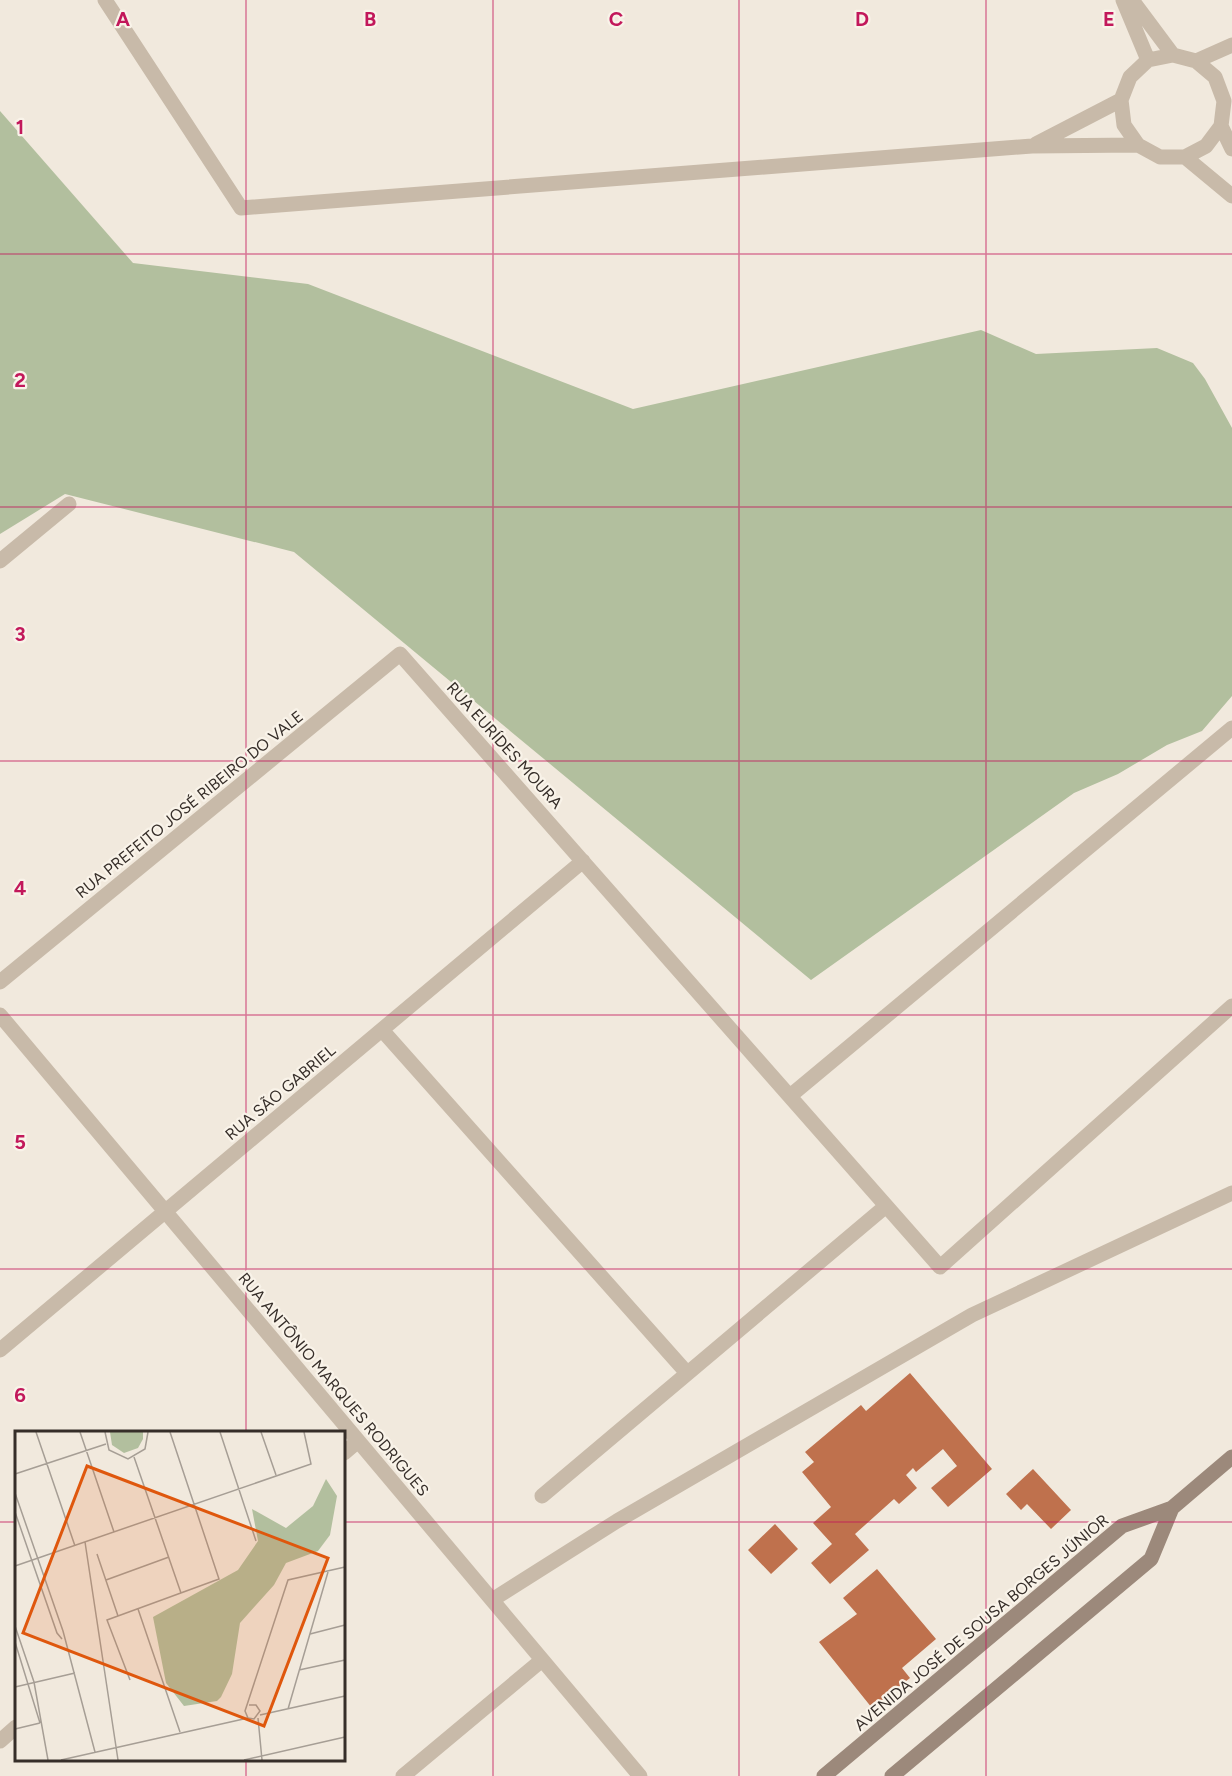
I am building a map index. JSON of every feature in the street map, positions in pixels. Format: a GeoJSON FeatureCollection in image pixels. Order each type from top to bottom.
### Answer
{"type":"FeatureCollection","features":[{"type":"Feature","properties":{"kind":"street"},"geometry":{"type":"LineString","coordinates":[[105,0],[241,208],[1032,146],[1138,145]]}},
{"type":"Feature","properties":{"kind":"street"},"geometry":{"type":"LineString","coordinates":[[1123,0],[1148,60]]}},
{"type":"Feature","properties":{"kind":"street"},"geometry":{"type":"LineString","coordinates":[[1132,0],[1173,55]]}},
{"type":"Feature","properties":{"kind":"street"},"geometry":{"type":"LineString","coordinates":[[1196,61],[1232,45]]}},
{"type":"Feature","properties":{"kind":"street"},"geometry":{"type":"LineString","coordinates":[[1173,55],[1196,61],[1215,77],[1228,96],[1221,126],[1206,146],[1185,157],[1160,157],[1138,145],[1124,125],[1121,100],[1130,77],[1148,60],[1173,55]]}},
{"type":"Feature","properties":{"kind":"street"},"geometry":{"type":"LineString","coordinates":[[1032,146],[1121,100]]}},
{"type":"Feature","properties":{"kind":"street"},"geometry":{"type":"LineString","coordinates":[[1221,126],[1232,149]]}},
{"type":"Feature","properties":{"kind":"street"},"geometry":{"type":"LineString","coordinates":[[1185,157],[1232,196]]}},
{"type":"Feature","properties":{"kind":"street"},"geometry":{"type":"LineString","coordinates":[[0,561],[69,504]]}},
{"type":"Feature","properties":{"kind":"street","name":"RUA EURÍDES MOURA"},"geometry":{"type":"LineString","coordinates":[[400,654],[940,1267],[1232,1006]]}},
{"type":"Feature","properties":{"kind":"street","name":"RUA PREFEITO JOSÉ RIBEIRO DO VALE"},"geometry":{"type":"LineString","coordinates":[[0,982],[400,654]]}},
{"type":"Feature","properties":{"kind":"street"},"geometry":{"type":"LineString","coordinates":[[790,1096],[1232,728]]}},
{"type":"Feature","properties":{"kind":"street","name":"RUA SÃO GABRIEL"},"geometry":{"type":"LineString","coordinates":[[0,1350],[583,861]]}},
{"type":"Feature","properties":{"kind":"street","name":"RUA ANTÔNIO MARQUES RODRIGUES"},"geometry":{"type":"LineString","coordinates":[[0,1015],[640,1776]]}},
{"type":"Feature","properties":{"kind":"street"},"geometry":{"type":"LineString","coordinates":[[382,1030],[687,1373]]}},
{"type":"Feature","properties":{"kind":"street"},"geometry":{"type":"LineString","coordinates":[[492,1600],[617,1521],[972,1315],[1232,1193]]}},
{"type":"Feature","properties":{"kind":"street"},"geometry":{"type":"LineString","coordinates":[[542,1496],[886,1206]]}},
{"type":"Feature","properties":{"kind":"street"},"geometry":{"type":"LineString","coordinates":[[345,1452],[358,1441]]}},
{"type":"Feature","properties":{"kind":"street"},"geometry":{"type":"LineString","coordinates":[[892,1776],[1151,1559],[1172,1508],[1232,1457]]}},
{"type":"Feature","properties":{"kind":"street","name":"AVENIDA JOSÉ DE SOUSA BORGES JÚNIOR"},"geometry":{"type":"LineString","coordinates":[[824,1776],[1122,1526],[1172,1508]]}},
{"type":"Feature","properties":{"kind":"street"},"geometry":{"type":"LineString","coordinates":[[403,1776],[542,1660]]}},
{"type":"Feature","properties":{"kind":"street"},"geometry":{"type":"LineString","coordinates":[[0,1741],[15,1728]]}},
{"type":"Feature","properties":{"kind":"green space"},"geometry":{"type":"Polygon","coordinates":[[[0,111],[133,263],[308,284],[633,409],[981,330],[1036,354],[1157,348],[1193,363],[1205,379],[1232,428],[1232,696],[1202,731],[1167,745],[1118,774],[1074,793],[811,980],[294,552],[65,494],[0,534],[0,111]]]}},
{"type":"Feature","properties":{"kind":"building"},"geometry":{"type":"Polygon","coordinates":[[[910,1373],[992,1469],[948,1507],[931,1488],[957,1466],[943,1449],[916,1472],[913,1468],[906,1475],[917,1488],[899,1504],[894,1499],[855,1534],[869,1550],[830,1584],[811,1563],[832,1544],[813,1523],[831,1507],[802,1472],[814,1462],[805,1452],[861,1405],[866,1411],[910,1373]]]}},
{"type":"Feature","properties":{"kind":"building"},"geometry":{"type":"Polygon","coordinates":[[[1033,1469],[1071,1510],[1051,1529],[1027,1504],[1021,1510],[1006,1494],[1033,1469]]]}},
{"type":"Feature","properties":{"kind":"building"},"geometry":{"type":"Polygon","coordinates":[[[775,1524],[798,1549],[771,1574],[748,1550],[775,1524]]]}},
{"type":"Feature","properties":{"kind":"building"},"geometry":{"type":"Polygon","coordinates":[[[877,1569],[936,1639],[902,1668],[910,1678],[872,1708],[819,1642],[857,1614],[843,1598],[877,1569]]]}}]}
